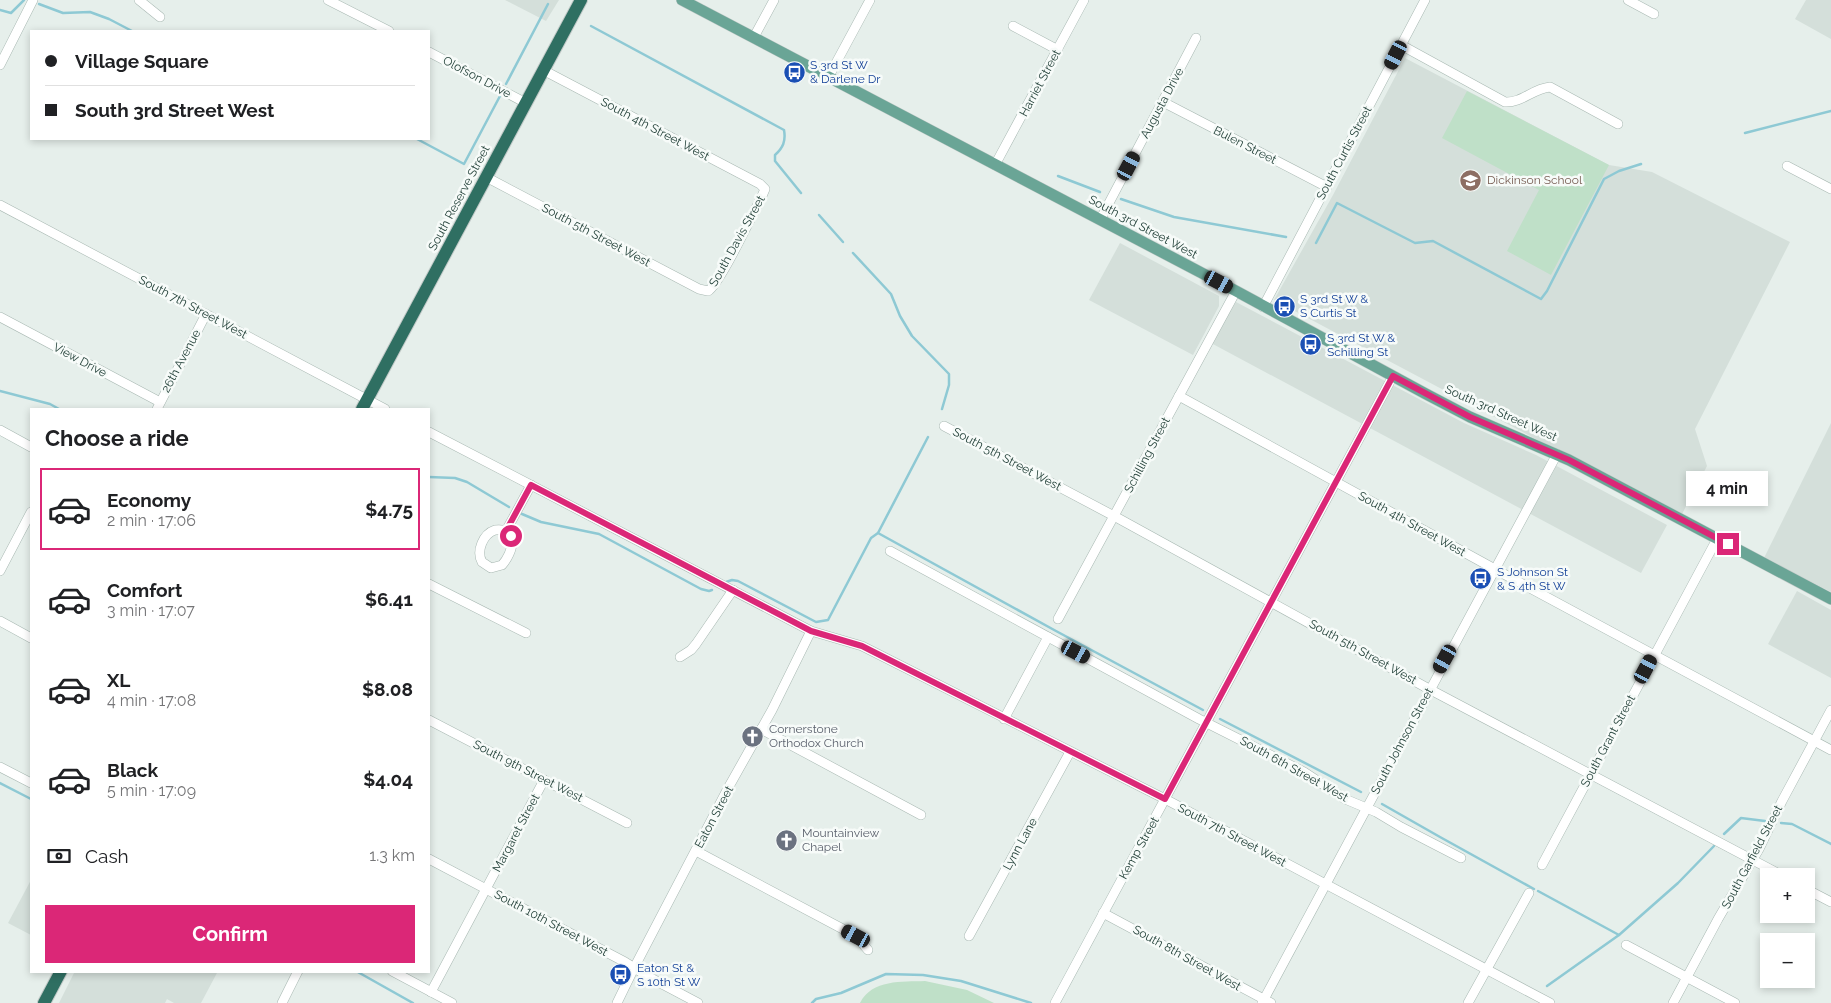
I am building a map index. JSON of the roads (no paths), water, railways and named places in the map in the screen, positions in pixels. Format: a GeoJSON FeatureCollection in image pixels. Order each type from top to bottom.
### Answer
{"type":"FeatureCollection","features":[{"type":"Feature","properties":{"kind":"highway","name":"South Reserve Street"},"geometry":{"type":"LineString","coordinates":[[364,404],[581,0]]}},
{"type":"Feature","properties":{"kind":"highway"},"geometry":{"type":"LineString","coordinates":[[44,1003],[60,973]]}},
{"type":"Feature","properties":{"kind":"main road","name":"South 3rd Street West"},"geometry":{"type":"LineString","coordinates":[[682,0],[829,76],[1470,417],[1557,454],[1831,599]]}},
{"type":"Feature","properties":{"kind":"street"},"geometry":{"type":"LineString","coordinates":[[0,65],[33,0]]}},
{"type":"Feature","properties":{"kind":"street"},"geometry":{"type":"LineString","coordinates":[[140,0],[160,17]]}},
{"type":"Feature","properties":{"kind":"street"},"geometry":{"type":"LineString","coordinates":[[328,0],[387,30]]}},
{"type":"Feature","properties":{"kind":"street"},"geometry":{"type":"LineString","coordinates":[[754,37],[774,0]]}},
{"type":"Feature","properties":{"kind":"street"},"geometry":{"type":"LineString","coordinates":[[829,76],[870,0]]}},
{"type":"Feature","properties":{"kind":"street","name":"Harriet Street"},"geometry":{"type":"LineString","coordinates":[[995,165],[1084,0]]}},
{"type":"Feature","properties":{"kind":"street","name":"South Curtis Street"},"geometry":{"type":"LineString","coordinates":[[1263,307],[1424,0]]}},
{"type":"Feature","properties":{"kind":"street"},"geometry":{"type":"LineString","coordinates":[[1628,0],[1654,14]]}},
{"type":"Feature","properties":{"kind":"street"},"geometry":{"type":"LineString","coordinates":[[1013,26],[1058,50]]}},
{"type":"Feature","properties":{"kind":"street","name":"Augusta Drive"},"geometry":{"type":"LineString","coordinates":[[1100,220],[1196,38]]}},
{"type":"Feature","properties":{"kind":"street"},"geometry":{"type":"LineString","coordinates":[[1401,45],[1505,102],[1514,102],[1541,88],[1550,87],[1618,124]]}},
{"type":"Feature","properties":{"kind":"street","name":"Olofson Drive"},"geometry":{"type":"LineString","coordinates":[[430,53],[526,103]]}},
{"type":"Feature","properties":{"kind":"street","name":"South 4th Street West"},"geometry":{"type":"LineString","coordinates":[[543,70],[760,184],[765,189]]}},
{"type":"Feature","properties":{"kind":"street","name":"Bulen Street"},"geometry":{"type":"LineString","coordinates":[[1162,102],[1327,187]]}},
{"type":"Feature","properties":{"kind":"street"},"geometry":{"type":"LineString","coordinates":[[1787,166],[1831,189]]}},
{"type":"Feature","properties":{"kind":"street","name":"South 5th Street West"},"geometry":{"type":"LineString","coordinates":[[486,177],[699,289],[708,291]]}},
{"type":"Feature","properties":{"kind":"street","name":"South Davis Street"},"geometry":{"type":"LineString","coordinates":[[708,291],[713,288],[765,189]]}},
{"type":"Feature","properties":{"kind":"street","name":"South 7th Street West"},"geometry":{"type":"LineString","coordinates":[[0,205],[206,314],[364,404],[381,408]]}},
{"type":"Feature","properties":{"kind":"street","name":"Schilling Street"},"geometry":{"type":"LineString","coordinates":[[1058,619],[1236,292]]}},
{"type":"Feature","properties":{"kind":"street","name":"26th Avenue"},"geometry":{"type":"LineString","coordinates":[[158,406],[206,314]]}},
{"type":"Feature","properties":{"kind":"street","name":"View Drive"},"geometry":{"type":"LineString","coordinates":[[0,318],[158,406]]}},
{"type":"Feature","properties":{"kind":"street","name":"Kemp Street"},"geometry":{"type":"LineString","coordinates":[[1055,1003],[1393,376]]}},
{"type":"Feature","properties":{"kind":"street","name":"South 4th Street West"},"geometry":{"type":"LineString","coordinates":[[1178,396],[1831,750]]}},
{"type":"Feature","properties":{"kind":"street","name":"South 5th Street West"},"geometry":{"type":"LineString","coordinates":[[944,426],[1114,516],[1430,689],[1768,868]]}},
{"type":"Feature","properties":{"kind":"street"},"geometry":{"type":"LineString","coordinates":[[0,430],[30,446]]}},
{"type":"Feature","properties":{"kind":"street","name":"South 7th Street West"},"geometry":{"type":"LineString","coordinates":[[430,433],[811,631],[862,646],[1165,799],[1550,1003]]}},
{"type":"Feature","properties":{"kind":"street","name":"South Johnson Street"},"geometry":{"type":"LineString","coordinates":[[1266,1002],[1325,884],[1557,454]]}},
{"type":"Feature","properties":{"kind":"street"},"geometry":{"type":"LineString","coordinates":[[506,531],[531,485]]}},
{"type":"Feature","properties":{"kind":"street"},"geometry":{"type":"LineString","coordinates":[[0,571],[30,514]]}},
{"type":"Feature","properties":{"kind":"street"},"geometry":{"type":"LineString","coordinates":[[491,531],[506,531],[511,536],[513,542],[506,561],[496,568],[486,566],[479,555],[486,537],[491,531]]}},
{"type":"Feature","properties":{"kind":"street","name":"South Grant Street"},"geometry":{"type":"LineString","coordinates":[[1542,865],[1717,539]]}},
{"type":"Feature","properties":{"kind":"street","name":"South 6th Street West"},"geometry":{"type":"LineString","coordinates":[[890,551],[1207,723],[1304,772],[1345,799],[1366,808],[1460,858]]}},
{"type":"Feature","properties":{"kind":"street"},"geometry":{"type":"LineString","coordinates":[[430,585],[526,633]]}},
{"type":"Feature","properties":{"kind":"street"},"geometry":{"type":"LineString","coordinates":[[680,657],[691,650],[696,644],[733,590]]}},
{"type":"Feature","properties":{"kind":"street"},"geometry":{"type":"LineString","coordinates":[[0,621],[30,637]]}},
{"type":"Feature","properties":{"kind":"street","name":"Eaton Street"},"geometry":{"type":"LineString","coordinates":[[617,1003],[775,705],[811,631]]}},
{"type":"Feature","properties":{"kind":"street"},"geometry":{"type":"LineString","coordinates":[[1004,718],[1048,637]]}},
{"type":"Feature","properties":{"kind":"street","name":"South Garfield Street"},"geometry":{"type":"LineString","coordinates":[[1673,1003],[1753,860],[1831,710]]}},
{"type":"Feature","properties":{"kind":"street","name":"South 9th Street West"},"geometry":{"type":"LineString","coordinates":[[430,721],[627,823]]}},
{"type":"Feature","properties":{"kind":"street"},"geometry":{"type":"LineString","coordinates":[[761,729],[921,815]]}},
{"type":"Feature","properties":{"kind":"street","name":"Lynn Lane"},"geometry":{"type":"LineString","coordinates":[[970,936],[1070,752]]}},
{"type":"Feature","properties":{"kind":"street"},"geometry":{"type":"LineString","coordinates":[[0,767],[30,782]]}},
{"type":"Feature","properties":{"kind":"street","name":"Margaret Street"},"geometry":{"type":"LineString","coordinates":[[431,992],[544,780]]}},
{"type":"Feature","properties":{"kind":"street"},"geometry":{"type":"LineString","coordinates":[[696,851],[856,936],[868,950]]}},
{"type":"Feature","properties":{"kind":"street","name":"South 10th Street West"},"geometry":{"type":"LineString","coordinates":[[430,860],[698,1003]]}},
{"type":"Feature","properties":{"kind":"street"},"geometry":{"type":"LineString","coordinates":[[1468,1003],[1529,892]]}},
{"type":"Feature","properties":{"kind":"street"},"geometry":{"type":"LineString","coordinates":[[1815,894],[1831,902]]}},
{"type":"Feature","properties":{"kind":"street","name":"South 8th Street West"},"geometry":{"type":"LineString","coordinates":[[1103,913],[1266,1002]]}},
{"type":"Feature","properties":{"kind":"street"},"geometry":{"type":"LineString","coordinates":[[1626,945],[1735,1003]]}},
{"type":"Feature","properties":{"kind":"street"},"geometry":{"type":"LineString","coordinates":[[282,1003],[297,973]]}},
{"type":"Feature","properties":{"kind":"street"},"geometry":{"type":"LineString","coordinates":[[396,973],[452,1003]]}},
{"type":"Feature","properties":{"kind":"waterway"},"geometry":{"type":"LineString","coordinates":[[0,10],[11,13],[24,0]]}},
{"type":"Feature","properties":{"kind":"waterway"},"geometry":{"type":"LineString","coordinates":[[39,4],[63,13],[90,12],[130,30]]}},
{"type":"Feature","properties":{"kind":"waterway"},"geometry":{"type":"LineString","coordinates":[[506,84],[548,4]]}},
{"type":"Feature","properties":{"kind":"waterway"},"geometry":{"type":"LineString","coordinates":[[591,26],[784,130],[785,138],[780,150],[775,155],[775,161],[801,193]]}},
{"type":"Feature","properties":{"kind":"waterway"},"geometry":{"type":"LineString","coordinates":[[419,140],[464,164],[500,96]]}},
{"type":"Feature","properties":{"kind":"waterway"},"geometry":{"type":"LineString","coordinates":[[1745,133],[1831,111]]}},
{"type":"Feature","properties":{"kind":"waterway"},"geometry":{"type":"LineString","coordinates":[[1316,243],[1337,203],[1415,243],[1433,241],[1541,299],[1547,291],[1604,179],[1619,171],[1641,164]]}},
{"type":"Feature","properties":{"kind":"waterway"},"geometry":{"type":"LineString","coordinates":[[1058,176],[1100,192]]}},
{"type":"Feature","properties":{"kind":"waterway"},"geometry":{"type":"LineString","coordinates":[[1121,199],[1174,217],[1286,237]]}},
{"type":"Feature","properties":{"kind":"waterway"},"geometry":{"type":"LineString","coordinates":[[819,215],[843,242]]}},
{"type":"Feature","properties":{"kind":"waterway"},"geometry":{"type":"LineString","coordinates":[[853,253],[891,294],[900,316],[912,336],[949,374],[949,385],[942,409]]}},
{"type":"Feature","properties":{"kind":"waterway"},"geometry":{"type":"LineString","coordinates":[[0,391],[50,404],[57,408]]}},
{"type":"Feature","properties":{"kind":"waterway"},"geometry":{"type":"LineString","coordinates":[[878,533],[928,437]]}},
{"type":"Feature","properties":{"kind":"waterway"},"geometry":{"type":"LineString","coordinates":[[430,477],[455,478],[467,482],[509,507]]}},
{"type":"Feature","properties":{"kind":"waterway"},"geometry":{"type":"LineString","coordinates":[[522,514],[541,522],[599,534],[701,589],[712,590]]}},
{"type":"Feature","properties":{"kind":"waterway"},"geometry":{"type":"LineString","coordinates":[[726,582],[738,581],[816,622],[828,620],[871,538],[878,533],[1203,710]]}},
{"type":"Feature","properties":{"kind":"waterway"},"geometry":{"type":"LineString","coordinates":[[1220,719],[1361,792]]}},
{"type":"Feature","properties":{"kind":"waterway"},"geometry":{"type":"LineString","coordinates":[[0,783],[30,798]]}},
{"type":"Feature","properties":{"kind":"waterway"},"geometry":{"type":"LineString","coordinates":[[1382,804],[1534,889]]}},
{"type":"Feature","properties":{"kind":"waterway"},"geometry":{"type":"LineString","coordinates":[[1724,834],[1741,818],[1765,821]]}},
{"type":"Feature","properties":{"kind":"waterway"},"geometry":{"type":"LineString","coordinates":[[1781,823],[1792,824],[1831,844]]}},
{"type":"Feature","properties":{"kind":"waterway"},"geometry":{"type":"LineString","coordinates":[[1547,986],[1619,935],[1678,883],[1714,846]]}},
{"type":"Feature","properties":{"kind":"waterway"},"geometry":{"type":"LineString","coordinates":[[1538,891],[1619,935]]}},
{"type":"Feature","properties":{"kind":"waterway"},"geometry":{"type":"LineString","coordinates":[[360,973],[413,1003]]}},
{"type":"Feature","properties":{"kind":"waterway"},"geometry":{"type":"LineString","coordinates":[[812,1003],[816,999],[841,993],[886,974],[923,975],[961,981],[1031,1003]]}},
{"type":"Feature","properties":{"kind":"place","name":"S 3rd St W & Darlene Dr"},"geometry":{"type":"Point","coordinates":[794,72]}},
{"type":"Feature","properties":{"kind":"place","name":"Dickinson School"},"geometry":{"type":"Point","coordinates":[1471,180]}},
{"type":"Feature","properties":{"kind":"place","name":"S 3rd St W & S Curtis St"},"geometry":{"type":"Point","coordinates":[1284,306]}},
{"type":"Feature","properties":{"kind":"place","name":"S 3rd St W & Schilling St"},"geometry":{"type":"Point","coordinates":[1311,345]}},
{"type":"Feature","properties":{"kind":"place","name":"S Johnson St & S 4th St W"},"geometry":{"type":"Point","coordinates":[1481,579]}},
{"type":"Feature","properties":{"kind":"place","name":"Cornerstone Orthodox Church"},"geometry":{"type":"Point","coordinates":[753,736]}},
{"type":"Feature","properties":{"kind":"place","name":"Mountainview Chapel"},"geometry":{"type":"Point","coordinates":[786,840]}},
{"type":"Feature","properties":{"kind":"place","name":"Eaton St & S 10th St W"},"geometry":{"type":"Point","coordinates":[621,975]}}]}
